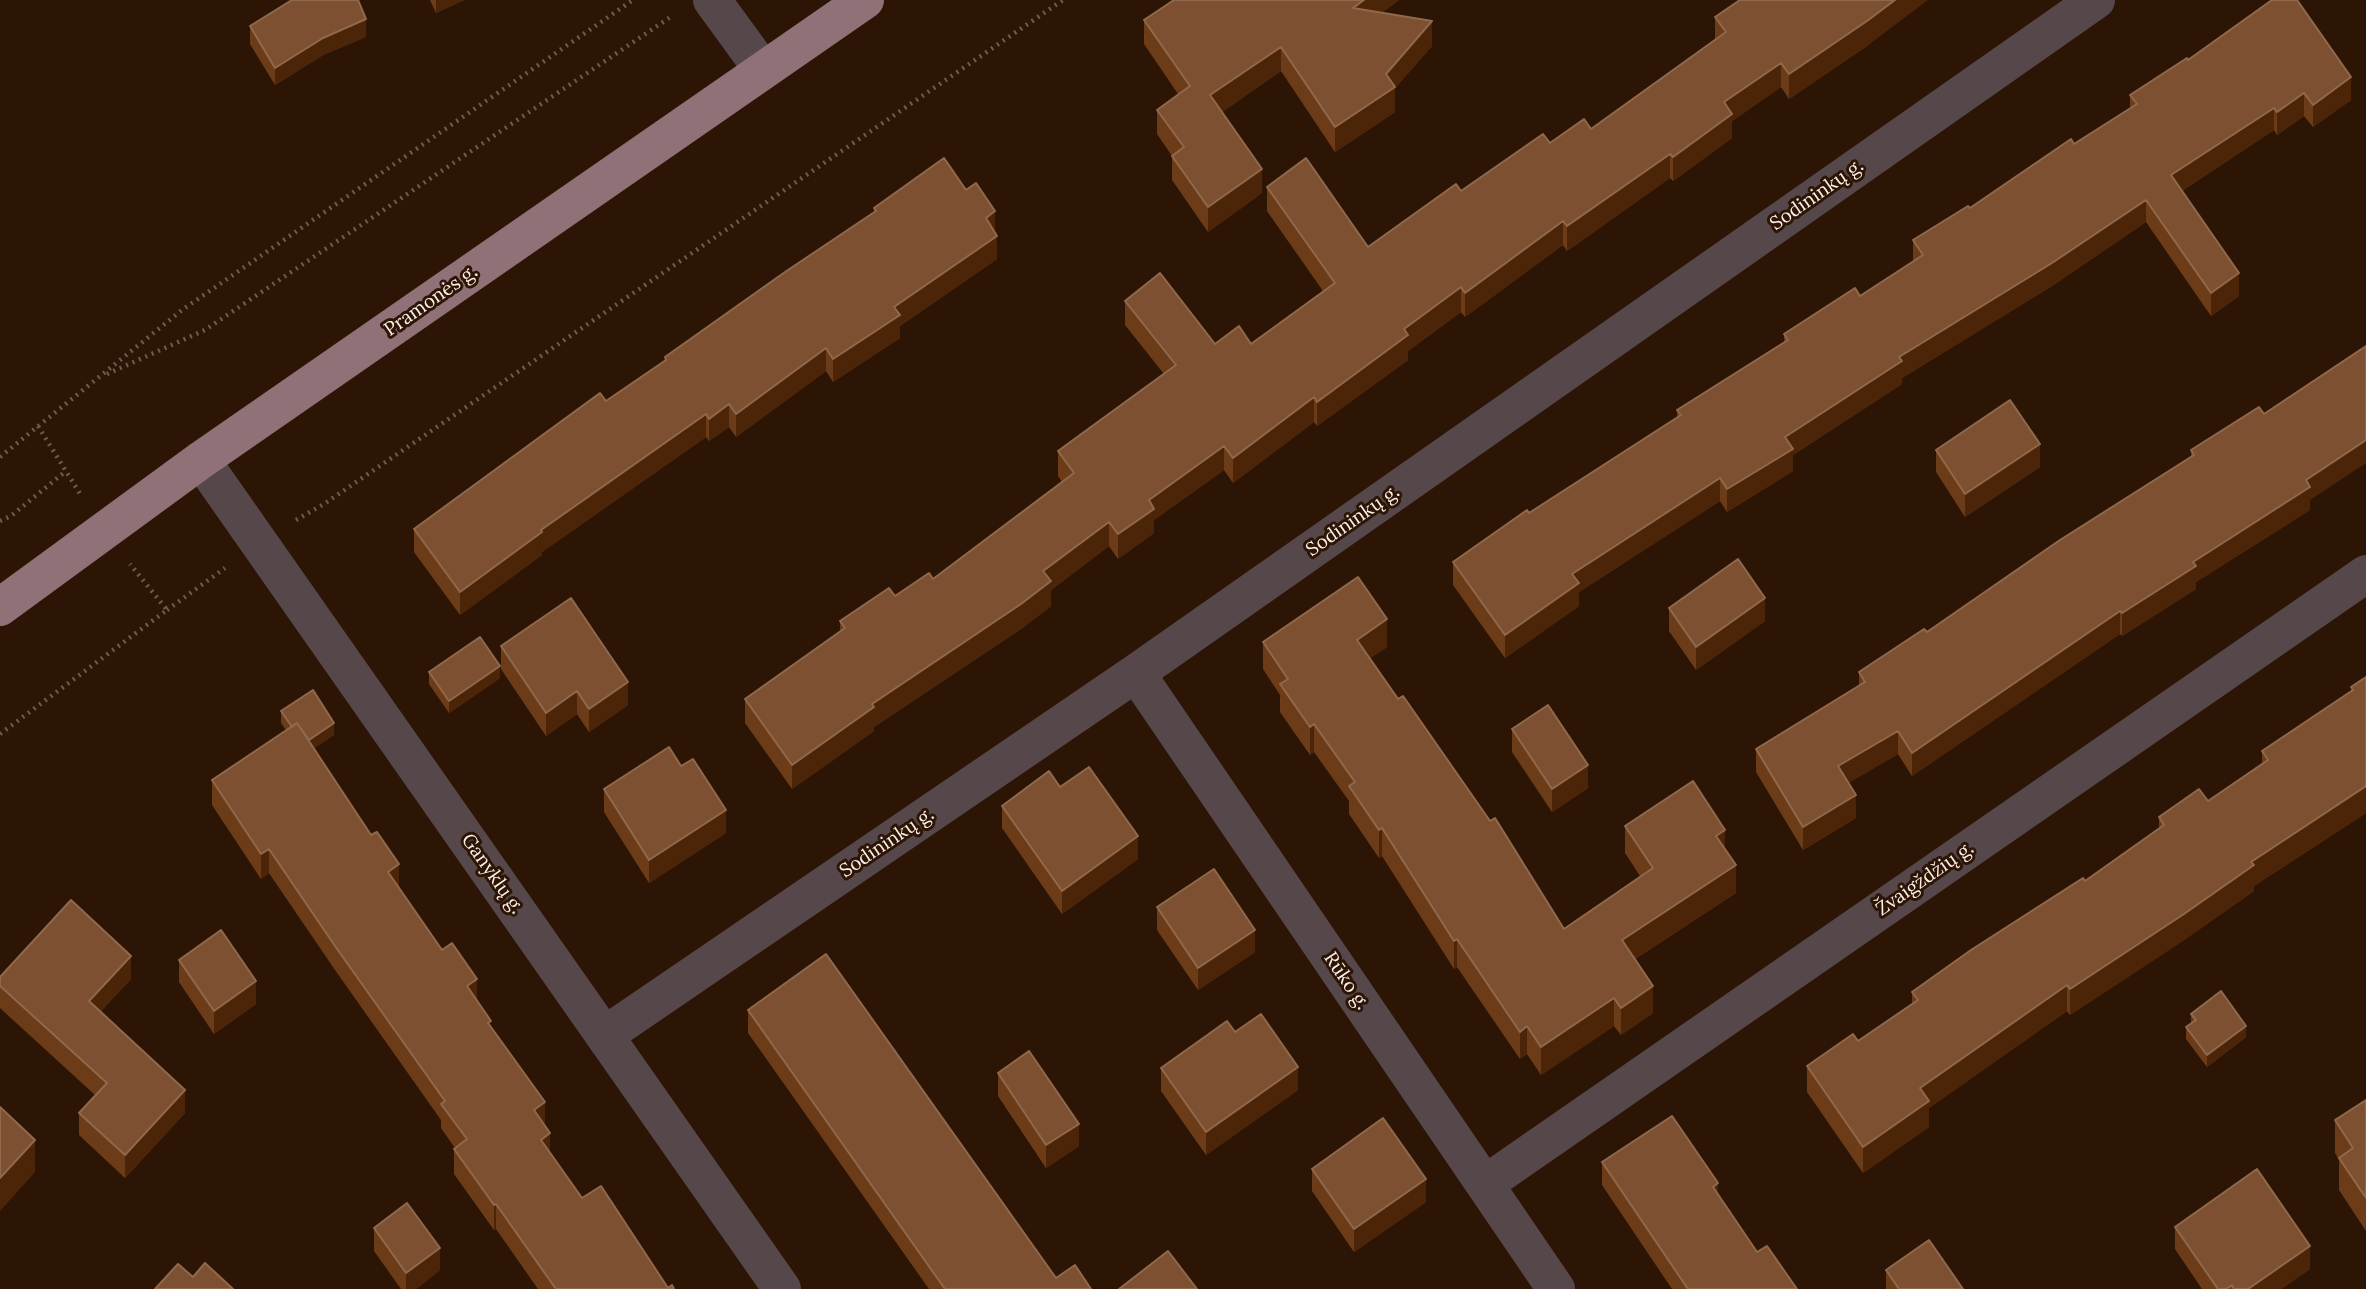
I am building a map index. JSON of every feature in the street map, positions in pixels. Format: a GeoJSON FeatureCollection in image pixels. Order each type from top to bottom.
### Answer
{"type":"FeatureCollection","features":[{"type":"Feature","properties":{"kind":"main road","name":"Pramonės g."},"geometry":{"type":"LineString","coordinates":[[0,607],[201,460],[865,0]]}},
{"type":"Feature","properties":{"kind":"street"},"geometry":{"type":"LineString","coordinates":[[712,0],[763,70]]}},
{"type":"Feature","properties":{"kind":"street","name":"Sodininkų g."},"geometry":{"type":"LineString","coordinates":[[605,1035],[1136,673],[2096,0]]}},
{"type":"Feature","properties":{"kind":"street","name":"Ganyklų g."},"geometry":{"type":"LineString","coordinates":[[201,460],[782,1289]]}},
{"type":"Feature","properties":{"kind":"street","name":"Žvaigždžių g."},"geometry":{"type":"LineString","coordinates":[[1485,1184],[2366,574]]}},
{"type":"Feature","properties":{"kind":"street","name":"Rūko g."},"geometry":{"type":"LineString","coordinates":[[1136,673],[1556,1289]]}},
{"type":"Feature","properties":{"kind":"path"},"geometry":{"type":"LineString","coordinates":[[0,457],[182,310],[633,0]]}},
{"type":"Feature","properties":{"kind":"path"},"geometry":{"type":"LineString","coordinates":[[324,504],[1063,0]]}},
{"type":"Feature","properties":{"kind":"path"},"geometry":{"type":"LineString","coordinates":[[99,377],[205,330],[673,15]]}},
{"type":"Feature","properties":{"kind":"path"},"geometry":{"type":"LineString","coordinates":[[0,521],[11,516],[66,471]]}},
{"type":"Feature","properties":{"kind":"path"},"geometry":{"type":"LineString","coordinates":[[167,610],[259,542]]}},
{"type":"Feature","properties":{"kind":"building"},"geometry":{"type":"Polygon","coordinates":[[[292,0],[358,0],[366,19],[323,38],[275,68],[250,26],[292,0]]]}},
{"type":"Feature","properties":{"kind":"building"},"geometry":{"type":"Polygon","coordinates":[[[1174,0],[1364,0],[1353,8],[1432,21],[1386,74],[1395,87],[1335,127],[1281,47],[1210,95],[1262,169],[1208,207],[1172,156],[1184,147],[1157,110],[1190,86],[1144,20],[1174,0]]]}},
{"type":"Feature","properties":{"kind":"building"},"geometry":{"type":"Polygon","coordinates":[[[1740,0],[1895,0],[1789,74],[1781,63],[1724,102],[1732,114],[1673,157],[1670,154],[1567,226],[1563,221],[1465,293],[1461,287],[1404,329],[1408,335],[1317,402],[1314,397],[1233,458],[1224,446],[1149,500],[1154,509],[1118,534],[1109,522],[1043,571],[1051,581],[1021,604],[872,704],[874,707],[792,765],[745,699],[845,628],[840,621],[889,588],[895,596],[929,573],[933,579],[1074,473],[1058,451],[1176,365],[1125,301],[1160,273],[1215,344],[1239,326],[1251,344],[1335,283],[1267,187],[1306,158],[1368,247],[1456,184],[1461,191],[1543,134],[1550,143],[1584,119],[1591,129],[1726,32],[1715,17],[1740,0]]]}},
{"type":"Feature","properties":{"kind":"building"},"geometry":{"type":"Polygon","coordinates":[[[2272,0],[2297,0],[2351,77],[2313,105],[2304,93],[2277,112],[2274,108],[2171,175],[2239,273],[2211,293],[2146,200],[2052,263],[1899,357],[1902,361],[1785,437],[1793,449],[1727,489],[1720,478],[1572,574],[1579,583],[1505,635],[1453,562],[1527,510],[1529,513],[1681,415],[1677,410],[1788,340],[1784,334],[1855,288],[1860,296],[1923,255],[1913,240],[1968,206],[1970,208],[2071,139],[2074,144],[2137,104],[2130,95],[2187,58],[2188,60],[2272,0]]]}},
{"type":"Feature","properties":{"kind":"building"},"geometry":{"type":"Polygon","coordinates":[[[944,158],[966,190],[976,183],[995,211],[986,218],[997,236],[894,307],[900,315],[833,359],[826,348],[736,414],[729,404],[709,419],[706,414],[541,530],[542,532],[460,592],[414,529],[600,393],[606,401],[666,360],[665,357],[876,211],[874,208],[944,158]]]}},
{"type":"Feature","properties":{"kind":"building"},"geometry":{"type":"Polygon","coordinates":[[[2366,346],[2366,440],[2306,480],[2310,487],[2193,562],[2196,566],[2122,613],[2120,611],[1912,753],[1898,731],[1838,766],[1856,795],[1803,827],[1756,749],[1865,682],[1859,672],[1924,629],[1927,632],[2060,540],[2194,455],[2191,450],[2259,407],[2264,414],[2366,346]]]}},
{"type":"Feature","properties":{"kind":"building"},"geometry":{"type":"Polygon","coordinates":[[[2010,400],[2040,444],[1965,494],[1936,450],[2010,400]]]}},
{"type":"Feature","properties":{"kind":"building"},"geometry":{"type":"Polygon","coordinates":[[[1738,559],[1765,598],[1696,647],[1669,608],[1738,559]]]}},
{"type":"Feature","properties":{"kind":"building"},"geometry":{"type":"Polygon","coordinates":[[[1358,577],[1387,619],[1357,640],[1398,699],[1403,696],[1490,821],[1495,818],[1564,929],[1653,868],[1625,826],[1693,781],[1725,830],[1716,836],[1736,865],[1622,940],[1653,986],[1621,1008],[1614,998],[1541,1047],[1527,1026],[1520,1032],[1457,939],[1454,941],[1382,828],[1379,830],[1349,786],[1355,782],[1314,724],[1310,727],[1280,684],[1288,679],[1263,642],[1358,577]]]}},
{"type":"Feature","properties":{"kind":"building"},"geometry":{"type":"Polygon","coordinates":[[[571,598],[628,682],[589,709],[577,691],[546,713],[501,646],[571,598]]]}},
{"type":"Feature","properties":{"kind":"building"},"geometry":{"type":"Polygon","coordinates":[[[480,637],[500,666],[449,701],[429,672],[480,637]]]}},
{"type":"Feature","properties":{"kind":"building"},"geometry":{"type":"Polygon","coordinates":[[[2366,677],[2366,786],[2251,862],[2254,865],[2184,914],[2070,989],[2067,985],[1920,1088],[1929,1101],[1863,1147],[1807,1066],[1853,1034],[1858,1041],[1918,1000],[1912,992],[1971,950],[2083,878],[2085,881],[2164,825],[2159,817],[2199,789],[2208,801],[2268,760],[2262,751],[2353,690],[2351,687],[2366,677]]]}},
{"type":"Feature","properties":{"kind":"building"},"geometry":{"type":"Polygon","coordinates":[[[313,690],[334,723],[309,740],[297,723],[292,727],[281,711],[313,690]]]}},
{"type":"Feature","properties":{"kind":"building"},"geometry":{"type":"Polygon","coordinates":[[[1548,705],[1588,765],[1552,789],[1512,729],[1548,705]]]}},
{"type":"Feature","properties":{"kind":"building"},"geometry":{"type":"Polygon","coordinates":[[[297,723],[371,835],[377,832],[399,864],[388,872],[442,950],[452,943],[477,979],[467,986],[491,1021],[488,1023],[545,1102],[534,1110],[550,1133],[541,1140],[582,1198],[601,1186],[668,1288],[672,1285],[674,1289],[556,1289],[454,1149],[467,1139],[441,1104],[445,1101],[269,849],[261,854],[212,780],[297,723]]]}},
{"type":"Feature","properties":{"kind":"building"},"geometry":{"type":"Polygon","coordinates":[[[669,747],[681,766],[693,759],[726,810],[649,860],[604,789],[669,747]]]}},
{"type":"Feature","properties":{"kind":"building"},"geometry":{"type":"Polygon","coordinates":[[[1089,767],[1138,836],[1062,891],[1002,806],[1049,771],[1060,787],[1089,767]]]}},
{"type":"Feature","properties":{"kind":"building"},"geometry":{"type":"Polygon","coordinates":[[[1214,869],[1255,930],[1198,968],[1157,907],[1214,869]]]}},
{"type":"Feature","properties":{"kind":"building"},"geometry":{"type":"Polygon","coordinates":[[[71,900],[131,956],[89,1001],[185,1090],[125,1155],[79,1113],[107,1083],[0,986],[0,977],[71,900]]]}},
{"type":"Feature","properties":{"kind":"building"},"geometry":{"type":"Polygon","coordinates":[[[221,930],[256,981],[214,1011],[179,960],[221,930]]]}},
{"type":"Feature","properties":{"kind":"building"},"geometry":{"type":"Polygon","coordinates":[[[826,954],[1056,1278],[1075,1265],[1091,1289],[945,1289],[748,1010],[826,954]]]}},
{"type":"Feature","properties":{"kind":"building"},"geometry":{"type":"Polygon","coordinates":[[[2221,991],[2246,1026],[2207,1055],[2186,1027],[2196,1020],[2191,1014],[2221,991]]]}},
{"type":"Feature","properties":{"kind":"building"},"geometry":{"type":"Polygon","coordinates":[[[1261,1014],[1298,1067],[1206,1132],[1161,1068],[1227,1021],[1235,1032],[1261,1014]]]}},
{"type":"Feature","properties":{"kind":"building"},"geometry":{"type":"Polygon","coordinates":[[[1029,1051],[1079,1124],[1046,1145],[998,1073],[1029,1051]]]}},
{"type":"Feature","properties":{"kind":"building"},"geometry":{"type":"Polygon","coordinates":[[[2366,1100],[2366,1198],[2339,1158],[2353,1148],[2335,1120],[2366,1100]]]}},
{"type":"Feature","properties":{"kind":"building"},"geometry":{"type":"Polygon","coordinates":[[[0,1107],[35,1140],[0,1178],[0,1107]]]}},
{"type":"Feature","properties":{"kind":"building"},"geometry":{"type":"Polygon","coordinates":[[[1672,1116],[1718,1183],[1713,1187],[1757,1252],[1767,1246],[1797,1289],[1688,1289],[1602,1162],[1672,1116]]]}},
{"type":"Feature","properties":{"kind":"building"},"geometry":{"type":"Polygon","coordinates":[[[1383,1118],[1426,1179],[1354,1229],[1312,1169],[1383,1118]]]}},
{"type":"Feature","properties":{"kind":"building"},"geometry":{"type":"Polygon","coordinates":[[[2257,1169],[2310,1246],[2248,1289],[2234,1289],[2232,1285],[2226,1289],[2218,1289],[2175,1227],[2257,1169]]]}},
{"type":"Feature","properties":{"kind":"building"},"geometry":{"type":"Polygon","coordinates":[[[407,1203],[440,1248],[406,1273],[374,1228],[407,1203]]]}},
{"type":"Feature","properties":{"kind":"building"},"geometry":{"type":"Polygon","coordinates":[[[1929,1240],[1963,1289],[1899,1289],[1886,1270],[1929,1240]]]}},
{"type":"Feature","properties":{"kind":"building"},"geometry":{"type":"Polygon","coordinates":[[[1168,1251],[1197,1289],[1119,1289],[1168,1251]]]}},
{"type":"Feature","properties":{"kind":"building"},"geometry":{"type":"Polygon","coordinates":[[[205,1263],[233,1289],[155,1289],[178,1264],[193,1277],[205,1263]]]}}]}
